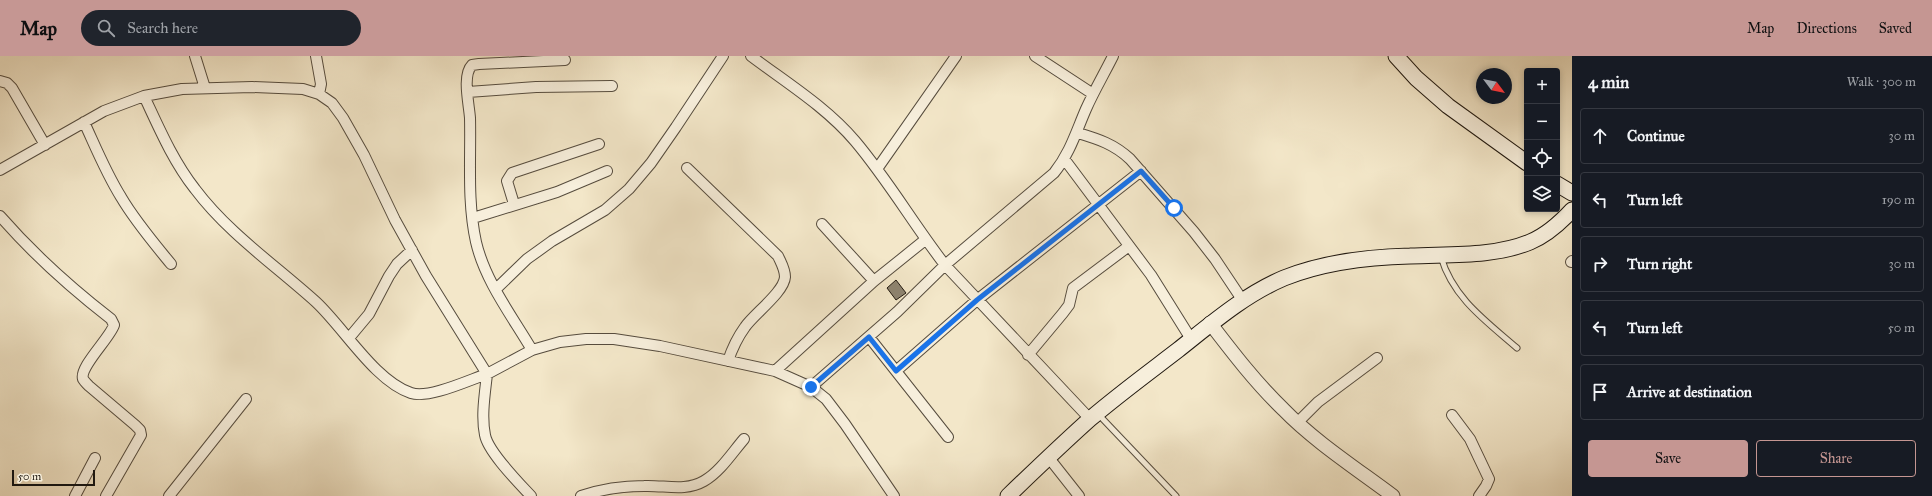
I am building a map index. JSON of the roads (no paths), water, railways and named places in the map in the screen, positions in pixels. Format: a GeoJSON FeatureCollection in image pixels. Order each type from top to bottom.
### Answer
{"type":"FeatureCollection","features":[{"type":"Feature","properties":{"kind":"main road"},"geometry":{"type":"LineString","coordinates":[[1396,56],[1416,78],[1448,106],[1524,161]]}},
{"type":"Feature","properties":{"kind":"main road"},"geometry":{"type":"LineString","coordinates":[[1560,186],[1572,193]]}},
{"type":"Feature","properties":{"kind":"main road"},"geometry":{"type":"LineString","coordinates":[[1008,496],[1094,416],[1192,339],[1210,323],[1242,301],[1283,279],[1328,265],[1359,259],[1460,256],[1505,249],[1531,242],[1547,232],[1572,210]]}},
{"type":"Feature","properties":{"kind":"street"},"geometry":{"type":"LineString","coordinates":[[195,56],[205,88]]}},
{"type":"Feature","properties":{"kind":"street"},"geometry":{"type":"LineString","coordinates":[[316,56],[321,84],[319,94]]}},
{"type":"Feature","properties":{"kind":"street"},"geometry":{"type":"LineString","coordinates":[[496,290],[527,259],[552,241],[604,210],[629,189],[668,139],[723,56]]}},
{"type":"Feature","properties":{"kind":"street"},"geometry":{"type":"LineString","coordinates":[[877,169],[956,56]]}},
{"type":"Feature","properties":{"kind":"street"},"geometry":{"type":"LineString","coordinates":[[1035,56],[1093,94]]}},
{"type":"Feature","properties":{"kind":"street"},"geometry":{"type":"LineString","coordinates":[[811,387],[869,337],[945,265],[1054,173],[1065,160],[1093,94],[1113,56]]}},
{"type":"Feature","properties":{"kind":"street"},"geometry":{"type":"LineString","coordinates":[[758,58],[802,92],[832,118],[855,141],[877,169],[925,240],[945,265],[1028,355],[1094,416]]}},
{"type":"Feature","properties":{"kind":"street"},"geometry":{"type":"LineString","coordinates":[[532,350],[496,290],[476,243],[469,178],[468,92],[466,75],[472,65],[516,59],[565,60]]}},
{"type":"Feature","properties":{"kind":"street"},"geometry":{"type":"LineString","coordinates":[[0,81],[12,88],[45,145]]}},
{"type":"Feature","properties":{"kind":"street"},"geometry":{"type":"LineString","coordinates":[[468,92],[536,87],[612,86]]}},
{"type":"Feature","properties":{"kind":"street"},"geometry":{"type":"LineString","coordinates":[[0,170],[104,111],[144,96],[182,89],[252,87],[303,89],[319,94],[332,104],[342,118],[412,250],[487,374],[484,410],[485,436],[496,456],[532,496]]}},
{"type":"Feature","properties":{"kind":"street"},"geometry":{"type":"LineString","coordinates":[[144,96],[176,161],[195,189],[217,216],[317,303],[373,366],[393,384],[412,394],[430,393],[487,374],[532,350],[560,342],[586,339],[614,339],[660,346],[774,371],[811,387],[826,399],[845,424],[894,496]]}},
{"type":"Feature","properties":{"kind":"street"},"geometry":{"type":"LineString","coordinates":[[84,122],[105,169],[121,198],[138,224],[171,264]]}},
{"type":"Feature","properties":{"kind":"street"},"geometry":{"type":"LineString","coordinates":[[1078,132],[1107,142],[1119,149],[1141,171],[1194,232],[1215,259],[1242,301]]}},
{"type":"Feature","properties":{"kind":"street"},"geometry":{"type":"LineString","coordinates":[[514,204],[507,181],[512,173],[599,144]]}},
{"type":"Feature","properties":{"kind":"street"},"geometry":{"type":"LineString","coordinates":[[1065,160],[1151,275],[1192,339]]}},
{"type":"Feature","properties":{"kind":"street"},"geometry":{"type":"LineString","coordinates":[[687,168],[778,256],[784,268],[785,278],[778,292],[744,328],[734,345],[728,361]]}},
{"type":"Feature","properties":{"kind":"street"},"geometry":{"type":"LineString","coordinates":[[473,218],[579,184],[607,171]]}},
{"type":"Feature","properties":{"kind":"street"},"geometry":{"type":"LineString","coordinates":[[896,371],[977,300],[1141,171]]}},
{"type":"Feature","properties":{"kind":"street"},"geometry":{"type":"LineString","coordinates":[[0,216],[42,261],[76,292],[111,319],[114,325],[112,332],[86,366],[83,372],[83,379],[89,386],[135,425],[140,430],[141,435],[106,496]]}},
{"type":"Feature","properties":{"kind":"street"},"geometry":{"type":"LineString","coordinates":[[822,224],[874,281]]}},
{"type":"Feature","properties":{"kind":"street"},"geometry":{"type":"LineString","coordinates":[[774,371],[874,281],[925,240]]}},
{"type":"Feature","properties":{"kind":"street"},"geometry":{"type":"LineString","coordinates":[[1028,355],[1063,314],[1069,305],[1073,288],[1129,246]]}},
{"type":"Feature","properties":{"kind":"street"},"geometry":{"type":"LineString","coordinates":[[349,338],[369,314],[393,270],[412,250]]}},
{"type":"Feature","properties":{"kind":"street"},"geometry":{"type":"LineString","coordinates":[[1210,323],[1250,374],[1284,411],[1332,451],[1393,496]]}},
{"type":"Feature","properties":{"kind":"street"},"geometry":{"type":"LineString","coordinates":[[869,337],[948,437]]}},
{"type":"Feature","properties":{"kind":"street"},"geometry":{"type":"LineString","coordinates":[[1298,422],[1318,402],[1377,358]]}},
{"type":"Feature","properties":{"kind":"street"},"geometry":{"type":"LineString","coordinates":[[170,496],[246,399]]}},
{"type":"Feature","properties":{"kind":"street"},"geometry":{"type":"LineString","coordinates":[[1452,415],[1470,439],[1489,479],[1479,496]]}},
{"type":"Feature","properties":{"kind":"street"},"geometry":{"type":"LineString","coordinates":[[581,496],[618,487],[646,486],[679,488],[694,486],[706,480],[720,468],[744,439]]}},
{"type":"Feature","properties":{"kind":"street"},"geometry":{"type":"LineString","coordinates":[[75,496],[96,458]]}},
{"type":"Feature","properties":{"kind":"street"},"geometry":{"type":"LineString","coordinates":[[1049,458],[1080,496]]}},
{"type":"Feature","properties":{"kind":"lane"},"geometry":{"type":"LineString","coordinates":[[1440,256],[1446,273],[1457,292],[1475,311],[1517,348]]}},
{"type":"Feature","properties":{"kind":"lane"},"geometry":{"type":"LineString","coordinates":[[1094,416],[1176,496]]}}]}
